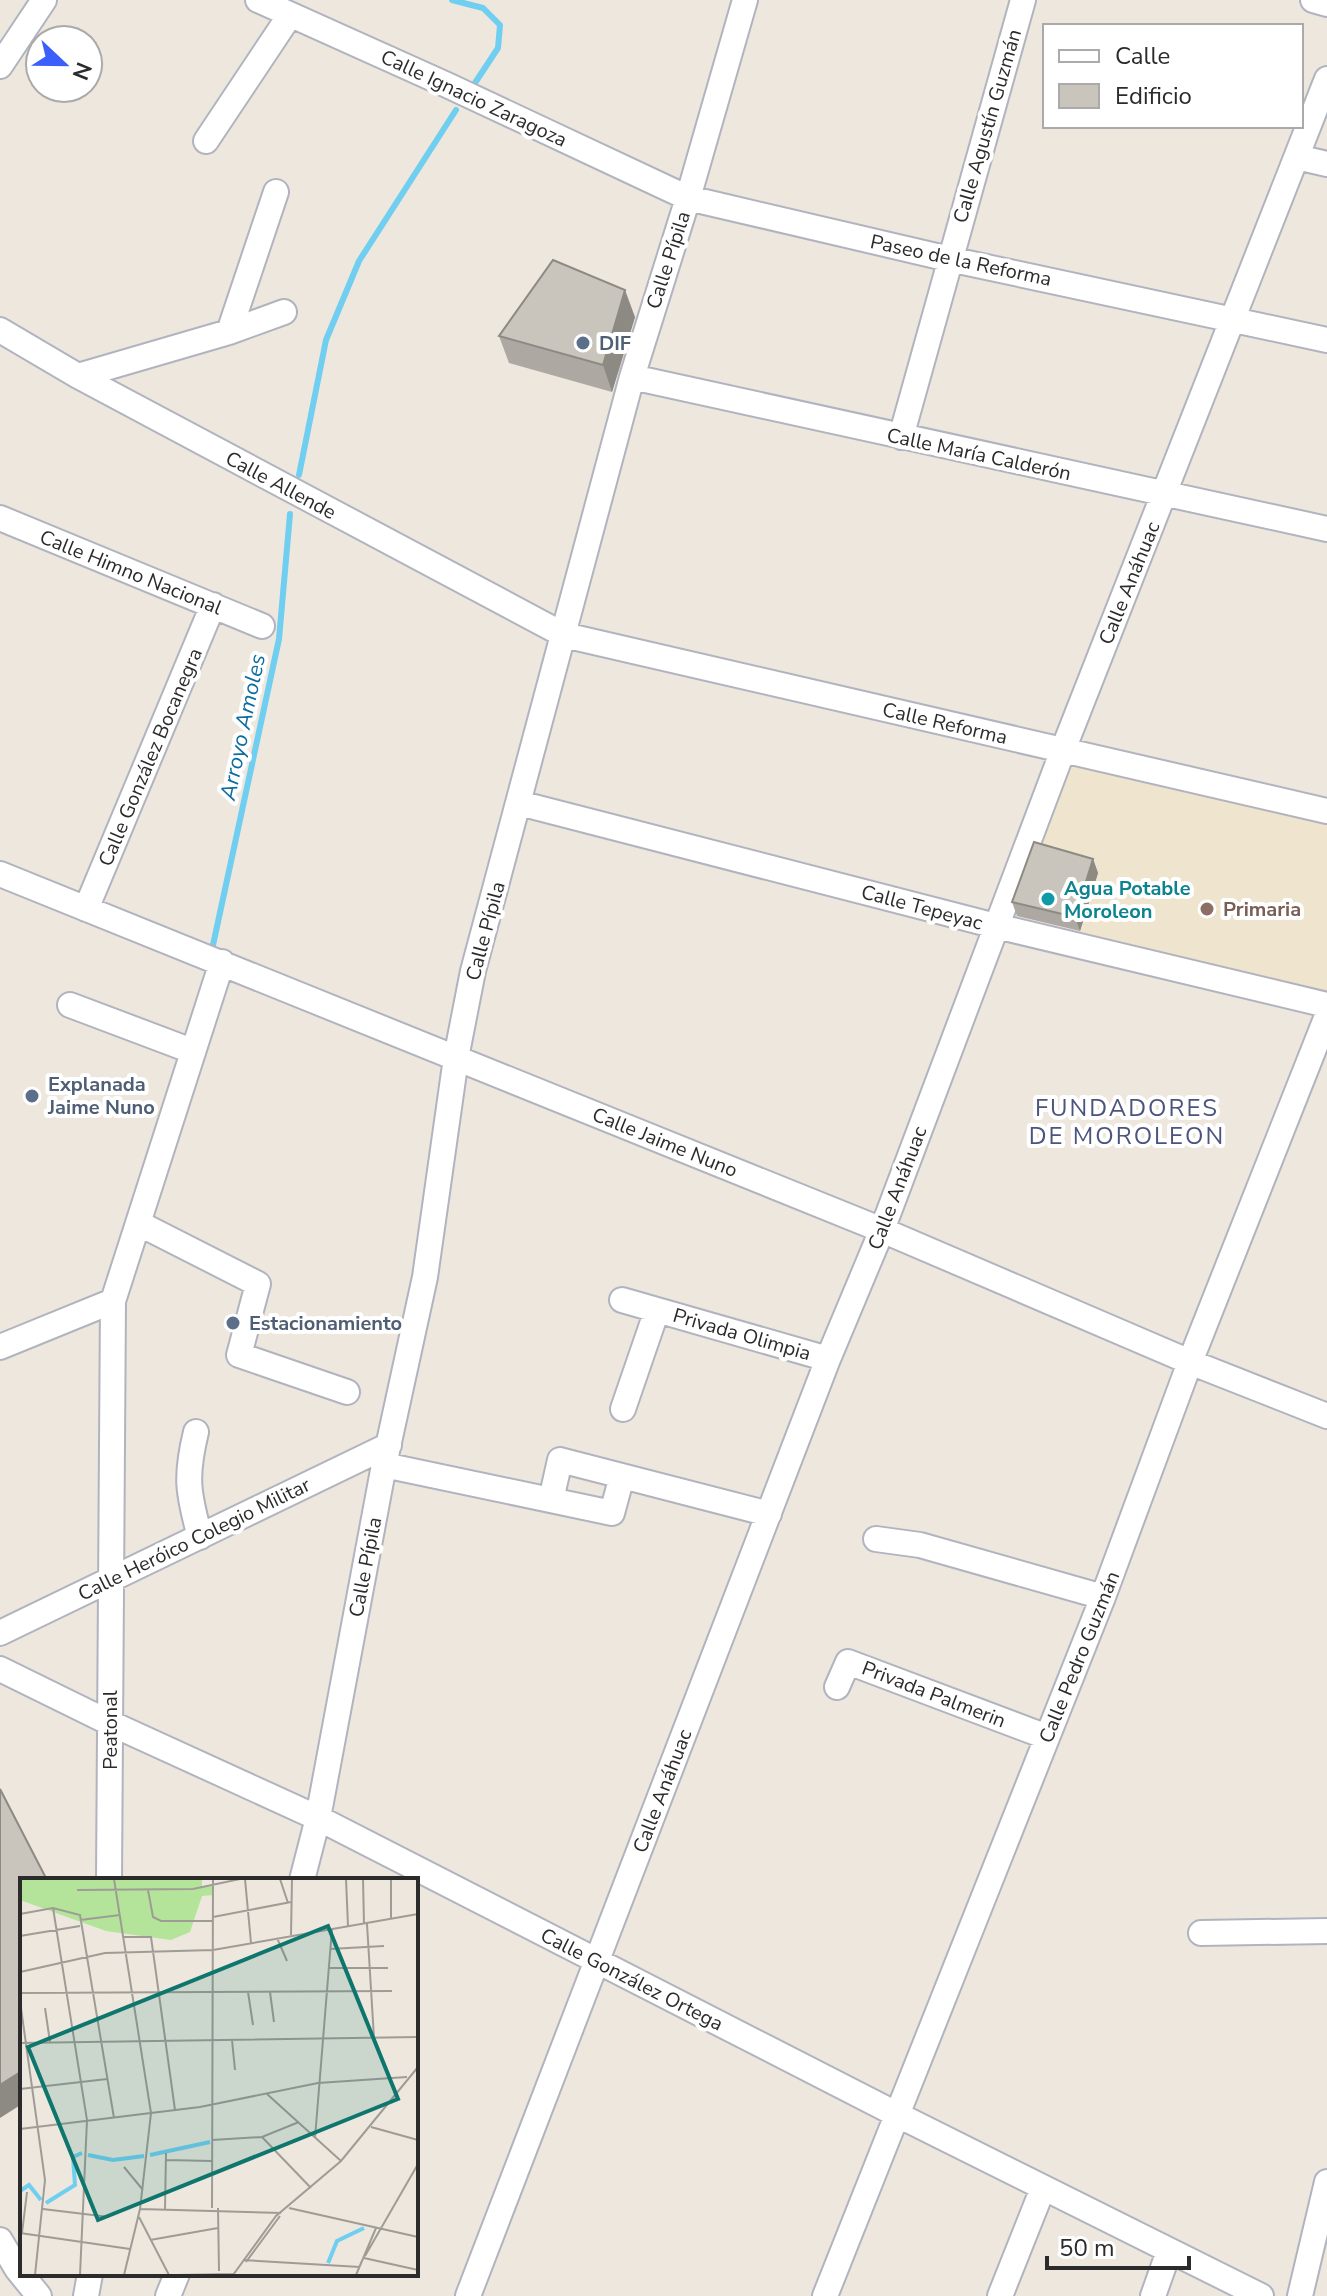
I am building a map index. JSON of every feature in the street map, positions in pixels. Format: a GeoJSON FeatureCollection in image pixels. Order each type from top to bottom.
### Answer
{"type":"FeatureCollection","features":[{"type":"Feature","properties":{"kind":"street"},"geometry":{"type":"LineString","coordinates":[[0,66],[44,0]]}},
{"type":"Feature","properties":{"kind":"street","name":"Calle Ignacio Zaragoza"},"geometry":{"type":"LineString","coordinates":[[258,0],[688,198]]}},
{"type":"Feature","properties":{"kind":"street","name":"Calle Pípila"},"geometry":{"type":"LineString","coordinates":[[303,1878],[318,1818],[386,1455],[425,1277],[456,1058],[473,971],[632,377],[745,0]]}},
{"type":"Feature","properties":{"kind":"street","name":"Calle Agustín Guzmán"},"geometry":{"type":"LineString","coordinates":[[901,437],[1023,0]]}},
{"type":"Feature","properties":{"kind":"street"},"geometry":{"type":"LineString","coordinates":[[1313,0],[1327,4]]}},
{"type":"Feature","properties":{"kind":"street"},"geometry":{"type":"LineString","coordinates":[[206,141],[290,15]]}},
{"type":"Feature","properties":{"kind":"street","name":"Calle Anáhuac"},"geometry":{"type":"LineString","coordinates":[[468,2296],[828,1359],[882,1230],[1063,750],[1327,79]]}},
{"type":"Feature","properties":{"kind":"street"},"geometry":{"type":"LineString","coordinates":[[1297,157],[1327,164]]}},
{"type":"Feature","properties":{"kind":"street"},"geometry":{"type":"LineString","coordinates":[[229,332],[276,192]]}},
{"type":"Feature","properties":{"kind":"street","name":"Paseo de la Reforma"},"geometry":{"type":"LineString","coordinates":[[688,198],[949,259],[1327,340]]}},
{"type":"Feature","properties":{"kind":"street"},"geometry":{"type":"LineString","coordinates":[[78,376],[229,332],[284,312]]}},
{"type":"Feature","properties":{"kind":"street","name":"Calle Allende"},"geometry":{"type":"LineString","coordinates":[[0,330],[78,376],[564,635]]}},
{"type":"Feature","properties":{"kind":"street","name":"Calle María Calderón"},"geometry":{"type":"LineString","coordinates":[[632,377],[1327,529]]}},
{"type":"Feature","properties":{"kind":"street","name":"Calle Himno Nacional"},"geometry":{"type":"LineString","coordinates":[[0,518],[262,626]]}},
{"type":"Feature","properties":{"kind":"street","name":"Calle González Bocanegra"},"geometry":{"type":"LineString","coordinates":[[86,909],[213,605]]}},
{"type":"Feature","properties":{"kind":"street","name":"Calle Reforma"},"geometry":{"type":"LineString","coordinates":[[564,635],[1327,811]]}},
{"type":"Feature","properties":{"kind":"street","name":"Calle Tepeyac"},"geometry":{"type":"LineString","coordinates":[[519,803],[996,926],[1327,1005]]}},
{"type":"Feature","properties":{"kind":"street","name":"Calle Jaime Nuno"},"geometry":{"type":"LineString","coordinates":[[0,874],[882,1230],[1190,1362],[1327,1416]]}},
{"type":"Feature","properties":{"kind":"street","name":"Peatonal"},"geometry":{"type":"LineString","coordinates":[[109,1878],[113,1301],[222,962]]}},
{"type":"Feature","properties":{"kind":"street"},"geometry":{"type":"LineString","coordinates":[[70,1005],[192,1051]]}},
{"type":"Feature","properties":{"kind":"street","name":"Calle Pedro Guzmán"},"geometry":{"type":"LineString","coordinates":[[825,2296],[1103,1597],[1190,1362],[1327,1016]]}},
{"type":"Feature","properties":{"kind":"street"},"geometry":{"type":"LineString","coordinates":[[138,1223],[258,1284],[239,1355],[347,1392]]}},
{"type":"Feature","properties":{"kind":"street","name":"Privada Olimpia"},"geometry":{"type":"LineString","coordinates":[[622,1300],[828,1359]]}},
{"type":"Feature","properties":{"kind":"street"},"geometry":{"type":"LineString","coordinates":[[0,1347],[113,1301]]}},
{"type":"Feature","properties":{"kind":"street","name":"Privada Olimpia"},"geometry":{"type":"LineString","coordinates":[[623,1409],[657,1310]]}},
{"type":"Feature","properties":{"kind":"street"},"geometry":{"type":"LineString","coordinates":[[196,1432],[188,1467],[188,1494],[200,1537]]}},
{"type":"Feature","properties":{"kind":"street"},"geometry":{"type":"LineString","coordinates":[[386,1455],[551,1500],[612,1513],[622,1476]]}},
{"type":"Feature","properties":{"kind":"street","name":"Calle Heróico Colegio Militar"},"geometry":{"type":"LineString","coordinates":[[0,1633],[200,1537],[386,1455]]}},
{"type":"Feature","properties":{"kind":"street"},"geometry":{"type":"LineString","coordinates":[[551,1500],[560,1460],[769,1514]]}},
{"type":"Feature","properties":{"kind":"street"},"geometry":{"type":"LineString","coordinates":[[876,1539],[920,1545],[1103,1597]]}},
{"type":"Feature","properties":{"kind":"street","name":"Privada Palmerin"},"geometry":{"type":"LineString","coordinates":[[837,1687],[848,1662],[1047,1737]]}},
{"type":"Feature","properties":{"kind":"street","name":"Calle González Ortega"},"geometry":{"type":"LineString","coordinates":[[0,1669],[318,1818],[898,2115],[1261,2296]]}},
{"type":"Feature","properties":{"kind":"street"},"geometry":{"type":"LineString","coordinates":[[1201,1933],[1327,1931]]}},
{"type":"Feature","properties":{"kind":"street"},"geometry":{"type":"LineString","coordinates":[[1300,2296],[1327,2182]]}},
{"type":"Feature","properties":{"kind":"street"},"geometry":{"type":"LineString","coordinates":[[1000,2296],[1043,2188]]}},
{"type":"Feature","properties":{"kind":"street"},"geometry":{"type":"LineString","coordinates":[[1153,2296],[1169,2251]]}},
{"type":"Feature","properties":{"kind":"street"},"geometry":{"type":"LineString","coordinates":[[3,2252],[20,2273]]}},
{"type":"Feature","properties":{"kind":"street"},"geometry":{"type":"LineString","coordinates":[[23,2276],[39,2296]]}},
{"type":"Feature","properties":{"kind":"street"},"geometry":{"type":"LineString","coordinates":[[86,2296],[90,2276]]}},
{"type":"Feature","properties":{"kind":"street"},"geometry":{"type":"LineString","coordinates":[[168,2296],[176,2276]]}},
{"type":"Feature","properties":{"kind":"shaded area","name":"Primaria"},"geometry":{"type":"Polygon","coordinates":[[[1063,750],[1327,811],[1327,1005],[1075,945],[1097,873],[1024,851],[1063,750]]]}},
{"type":"Feature","properties":{"kind":"building"},"geometry":{"type":"Polygon","coordinates":[[[553,260],[625,290],[603,365],[499,336],[553,260]]]}},
{"type":"Feature","properties":{"kind":"building"},"geometry":{"type":"Polygon","coordinates":[[[1034,842],[1093,859],[1075,917],[1012,902],[1034,842]]]}},
{"type":"Feature","properties":{"kind":"building"},"geometry":{"type":"Polygon","coordinates":[[[0,1789],[46,1878],[20,1878],[20,2072],[0,2085],[0,1789]]]}},
{"type":"Feature","properties":{"kind":"waterway","name":"Arroyo Amoles"},"geometry":{"type":"LineString","coordinates":[[452,0],[483,8],[500,25],[498,48],[471,89]]}},
{"type":"Feature","properties":{"kind":"waterway","name":"Arroyo Amoles"},"geometry":{"type":"LineString","coordinates":[[299,475],[326,340],[359,261],[456,110]]}},
{"type":"Feature","properties":{"kind":"waterway","name":"Arroyo Amoles"},"geometry":{"type":"LineString","coordinates":[[213,945],[279,639],[290,514]]}},
{"type":"Feature","properties":{"kind":"place","name":"DIF"},"geometry":{"type":"Point","coordinates":[583,343]}},
{"type":"Feature","properties":{"kind":"place","name":"Agua Potable Moroleon"},"geometry":{"type":"Point","coordinates":[1048,899]}},
{"type":"Feature","properties":{"kind":"place","name":"Primaria"},"geometry":{"type":"Point","coordinates":[1207,909]}},
{"type":"Feature","properties":{"kind":"place","name":"Explanada Jaime Nuno"},"geometry":{"type":"Point","coordinates":[32,1096]}},
{"type":"Feature","properties":{"kind":"place","name":"Estacionamiento"},"geometry":{"type":"Point","coordinates":[233,1323]}},
{"type":"Feature","properties":{"kind":"district","name":"FUNDADORES DE MOROLEON"},"geometry":{"type":"Point","coordinates":[1127,1122]}}]}
